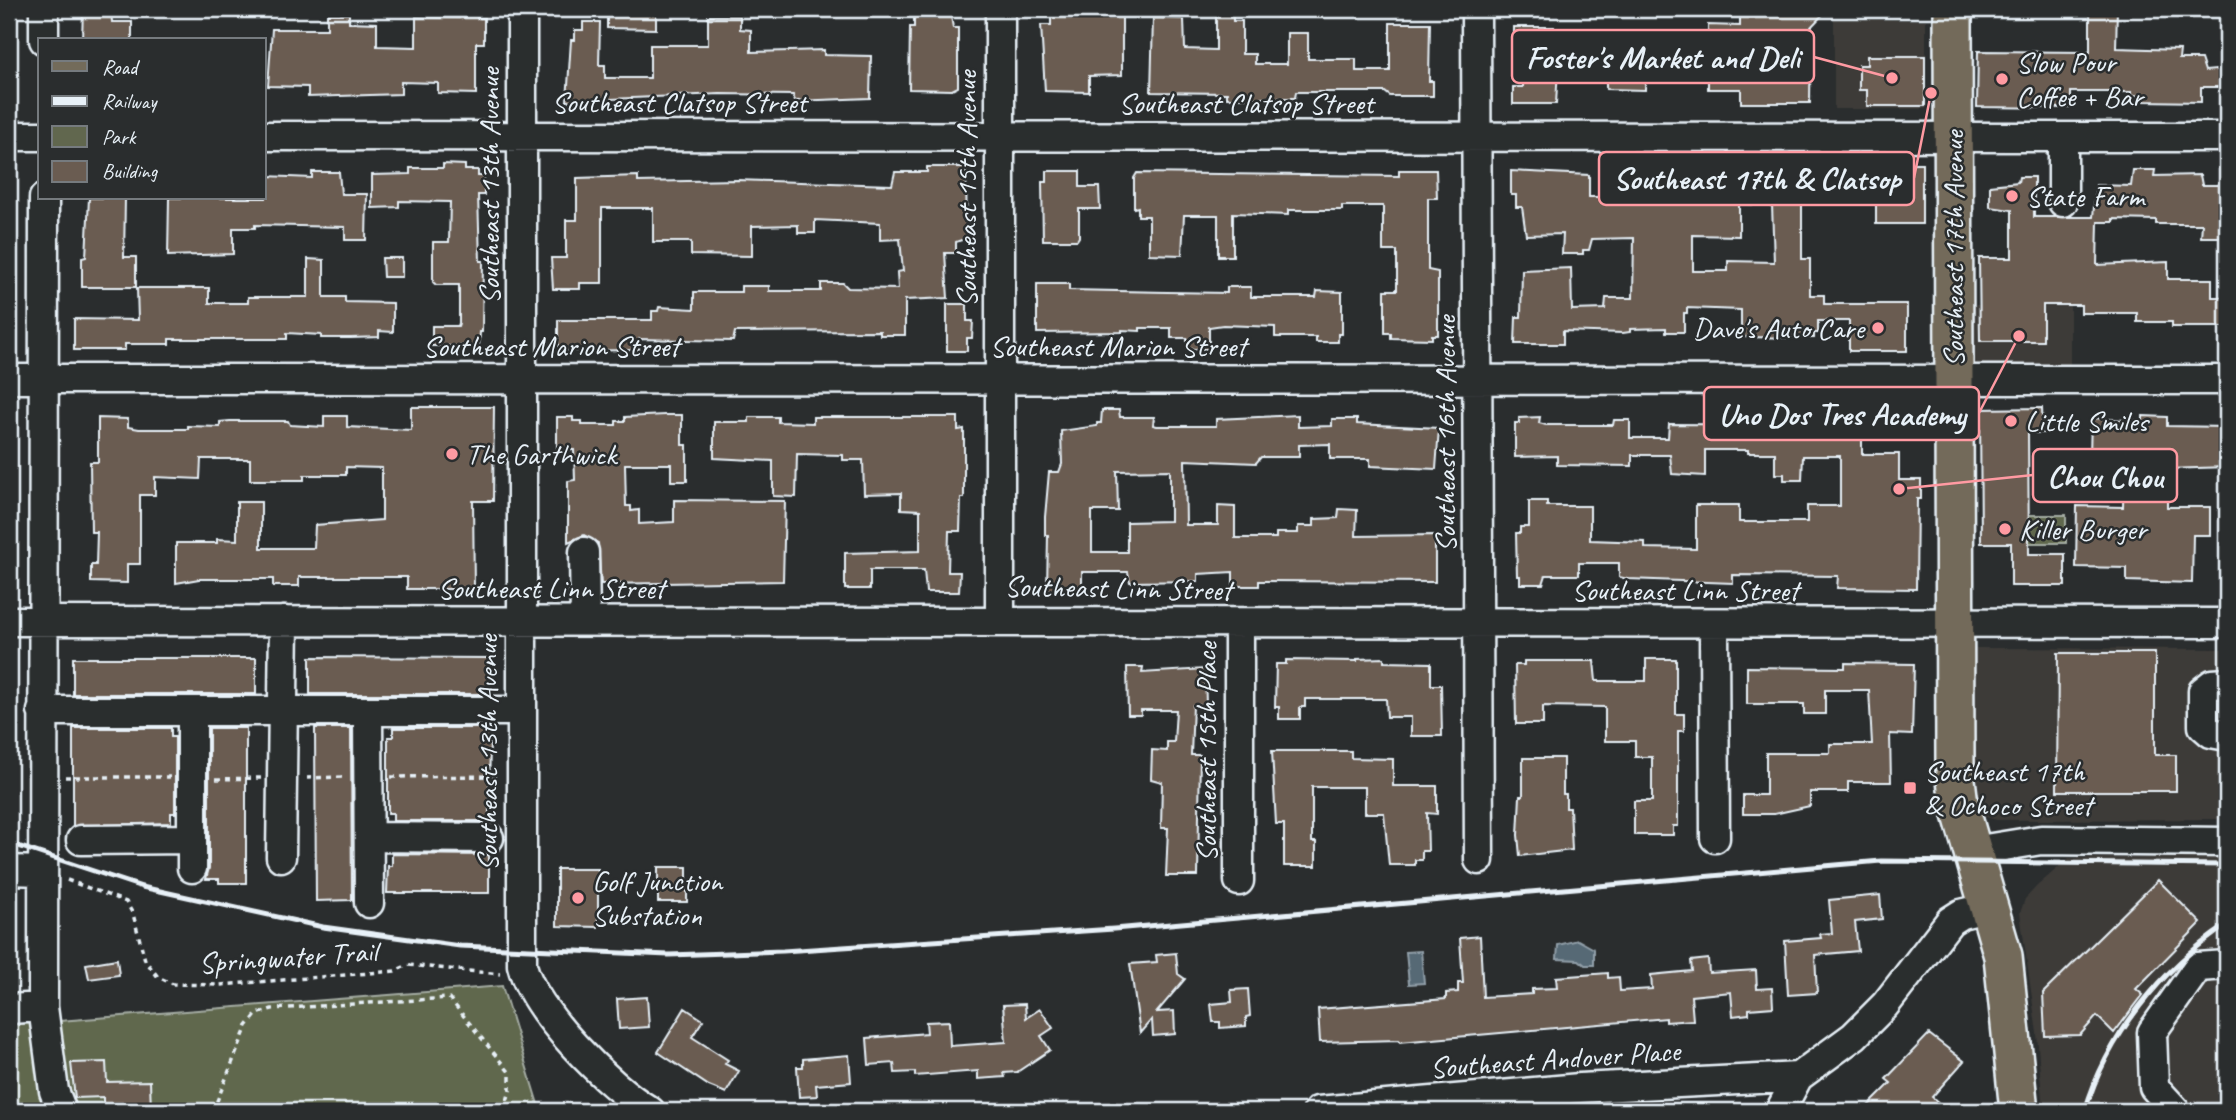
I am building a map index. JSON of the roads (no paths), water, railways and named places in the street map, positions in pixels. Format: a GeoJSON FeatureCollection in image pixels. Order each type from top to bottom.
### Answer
{"type":"FeatureCollection","features":[{"type":"Feature","properties":{"kind":"main road","name":"Southeast 17th Avenue"},"geometry":{"type":"LineString","coordinates":[[1954,9],[1955,772],[1959,804],[2003,956],[2019,1111]]}},
{"type":"Feature","properties":{"kind":"street"},"geometry":{"type":"LineString","coordinates":[[44,9],[44,38]]}},
{"type":"Feature","properties":{"kind":"street","name":"Southeast 13th Avenue"},"geometry":{"type":"LineString","coordinates":[[522,9],[520,711],[523,964],[538,1003],[595,1067],[650,1111]]}},
{"type":"Feature","properties":{"kind":"street","name":"Southeast 15th Avenue"},"geometry":{"type":"LineString","coordinates":[[1000,9],[1000,621]]}},
{"type":"Feature","properties":{"kind":"street","name":"Southeast 16th Avenue"},"geometry":{"type":"LineString","coordinates":[[1476,9],[1479,137],[1479,860]]}},
{"type":"Feature","properties":{"kind":"street"},"geometry":{"type":"LineString","coordinates":[[9,136],[38,136]]}},
{"type":"Feature","properties":{"kind":"street","name":"Southeast Clatsop Street"},"geometry":{"type":"LineString","coordinates":[[266,136],[2227,137]]}},
{"type":"Feature","properties":{"kind":"street"},"geometry":{"type":"LineString","coordinates":[[2063,137],[2063,202]]}},
{"type":"Feature","properties":{"kind":"street"},"geometry":{"type":"LineString","coordinates":[[44,200],[42,711],[54,875],[43,1007],[54,1091],[61,1111]]}},
{"type":"Feature","properties":{"kind":"street","name":"Southeast Marion Street"},"geometry":{"type":"LineString","coordinates":[[9,379],[2227,380]]}},
{"type":"Feature","properties":{"kind":"street"},"geometry":{"type":"LineString","coordinates":[[584,552],[584,621]]}},
{"type":"Feature","properties":{"kind":"street","name":"Southeast Linn Street"},"geometry":{"type":"LineString","coordinates":[[9,621],[2227,623]]}},
{"type":"Feature","properties":{"kind":"street"},"geometry":{"type":"LineString","coordinates":[[281,857],[284,621]]}},
{"type":"Feature","properties":{"kind":"street","name":"Southeast 15th Place"},"geometry":{"type":"LineString","coordinates":[[1238,623],[1239,881]]}},
{"type":"Feature","properties":{"kind":"street"},"geometry":{"type":"LineString","coordinates":[[1714,623],[1715,838]]}},
{"type":"Feature","properties":{"kind":"street"},"geometry":{"type":"LineString","coordinates":[[2227,684],[2213,684],[2203,691],[2203,726],[2211,733],[2227,736]]}},
{"type":"Feature","properties":{"kind":"street"},"geometry":{"type":"LineString","coordinates":[[42,711],[520,711]]}},
{"type":"Feature","properties":{"kind":"street"},"geometry":{"type":"LineString","coordinates":[[192,711],[192,869]]}},
{"type":"Feature","properties":{"kind":"street"},"geometry":{"type":"LineString","coordinates":[[368,711],[369,903]]}},
{"type":"Feature","properties":{"kind":"street"},"geometry":{"type":"LineString","coordinates":[[369,837],[489,838]]}},
{"type":"Feature","properties":{"kind":"street"},"geometry":{"type":"LineString","coordinates":[[81,840],[192,839]]}},
{"type":"Feature","properties":{"kind":"street"},"geometry":{"type":"LineString","coordinates":[[1973,851],[2040,840],[2227,842]]}},
{"type":"Feature","properties":{"kind":"street"},"geometry":{"type":"LineString","coordinates":[[9,870],[54,875]]}},
{"type":"Feature","properties":{"kind":"street"},"geometry":{"type":"LineString","coordinates":[[1780,1111],[1798,1077],[1854,1036],[1885,1005],[1950,921],[1971,911],[1991,907]]}},
{"type":"Feature","properties":{"kind":"street"},"geometry":{"type":"LineString","coordinates":[[2176,1111],[2154,1087],[2152,1031],[2198,967],[2227,965]]}},
{"type":"Feature","properties":{"kind":"street"},"geometry":{"type":"LineString","coordinates":[[9,1009],[43,1007]]}},
{"type":"Feature","properties":{"kind":"street","name":"Southeast Andover Place"},"geometry":{"type":"LineString","coordinates":[[1318,1111],[1581,1100],[1798,1077]]}},
{"type":"Feature","properties":{"kind":"water"},"geometry":{"type":"Polygon","coordinates":[[[1578,940],[1594,949],[1594,965],[1585,965],[1579,960],[1557,959],[1558,945],[1578,940]]]}},
{"type":"Feature","properties":{"kind":"water"},"geometry":{"type":"Polygon","coordinates":[[[1421,951],[1424,983],[1409,984],[1406,952],[1421,951]]]}},
{"type":"Feature","properties":{"kind":"railway"},"geometry":{"type":"LineString","coordinates":[[9,843],[142,887],[323,927],[460,946],[669,955],[783,951],[1114,929],[1881,861],[2227,865]]}},
{"type":"Feature","properties":{"kind":"railway"},"geometry":{"type":"LineString","coordinates":[[2085,1111],[2107,1056],[2140,1006],[2180,962],[2227,925]]}},
{"type":"Feature","properties":{"kind":"place","name":"Foster's Market and Deli"},"geometry":{"type":"Point","coordinates":[1892,78]}},
{"type":"Feature","properties":{"kind":"place","name":"Slow Pour Coffee + Bar"},"geometry":{"type":"Point","coordinates":[2002,79]}},
{"type":"Feature","properties":{"kind":"place","name":"Southeast 17th & Clatsop"},"geometry":{"type":"Point","coordinates":[1931,93]}},
{"type":"Feature","properties":{"kind":"place","name":"State Farm"},"geometry":{"type":"Point","coordinates":[2012,196]}},
{"type":"Feature","properties":{"kind":"place","name":"Dave's Auto Care"},"geometry":{"type":"Point","coordinates":[1878,328]}},
{"type":"Feature","properties":{"kind":"place","name":"Uno Dos Tres Academy"},"geometry":{"type":"Point","coordinates":[2019,336]}},
{"type":"Feature","properties":{"kind":"place","name":"Little Smiles"},"geometry":{"type":"Point","coordinates":[2011,421]}},
{"type":"Feature","properties":{"kind":"place","name":"The Garthwick"},"geometry":{"type":"Point","coordinates":[452,454]}},
{"type":"Feature","properties":{"kind":"place","name":"Chou Chou"},"geometry":{"type":"Point","coordinates":[1899,489]}},
{"type":"Feature","properties":{"kind":"place","name":"Killer Burger"},"geometry":{"type":"Point","coordinates":[2005,529]}},
{"type":"Feature","properties":{"kind":"place","name":"Southeast 17th & Ochoco Street"},"geometry":{"type":"Point","coordinates":[1910,788]}},
{"type":"Feature","properties":{"kind":"place","name":"Golf Junction Substation"},"geometry":{"type":"Point","coordinates":[578,898]}}]}
